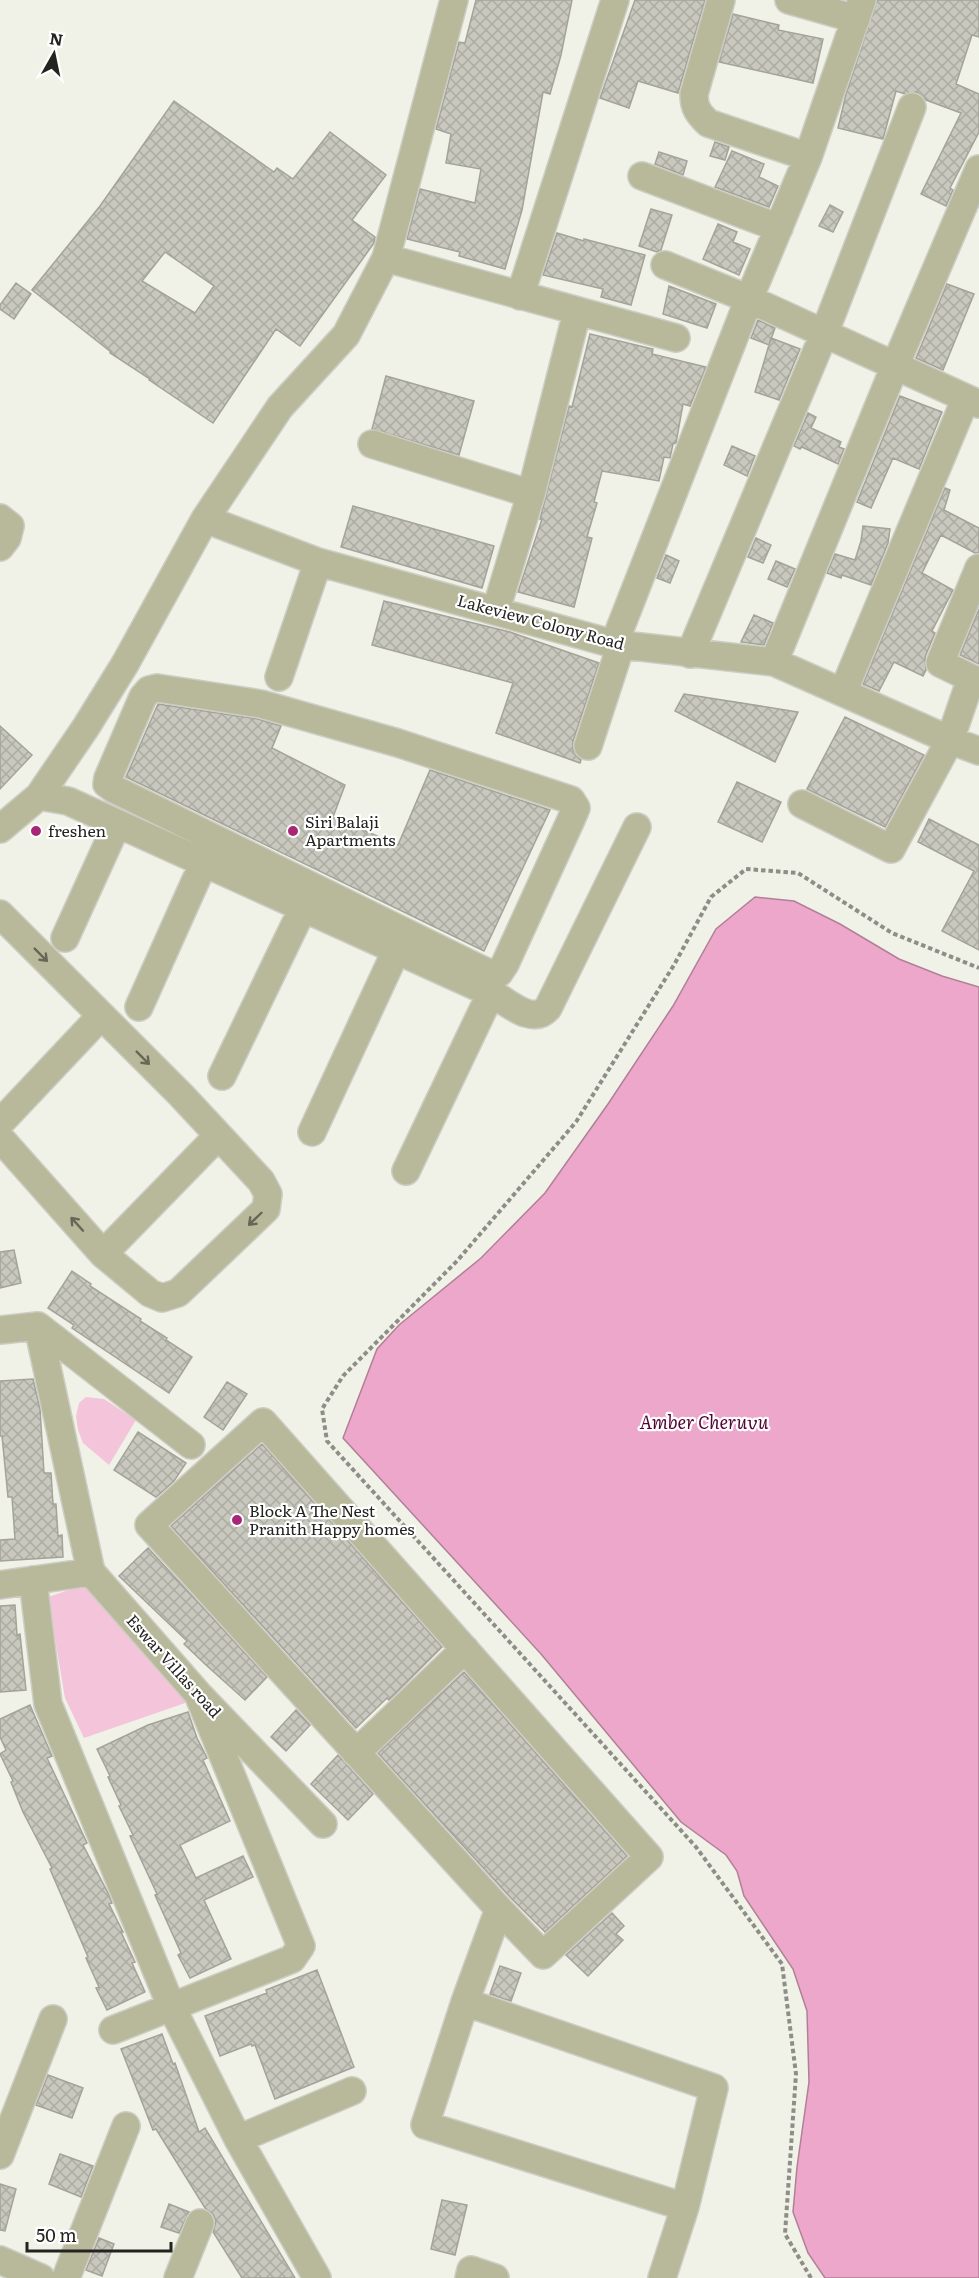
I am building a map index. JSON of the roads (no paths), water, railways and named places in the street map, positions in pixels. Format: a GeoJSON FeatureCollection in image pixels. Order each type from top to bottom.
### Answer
{"type":"FeatureCollection","features":[{"type":"Feature","properties":{"kind":"street"},"geometry":{"type":"LineString","coordinates":[[5,816],[39,796],[125,664],[205,519],[280,407],[346,335],[386,258],[454,0]]}},
{"type":"Feature","properties":{"kind":"street"},"geometry":{"type":"LineString","coordinates":[[520,296],[615,0]]}},
{"type":"Feature","properties":{"kind":"street"},"geometry":{"type":"LineString","coordinates":[[722,0],[694,94],[694,105],[698,113],[708,123],[808,157]]}},
{"type":"Feature","properties":{"kind":"street"},"geometry":{"type":"LineString","coordinates":[[588,746],[618,645],[750,300],[808,157],[859,10],[789,0]]}},
{"type":"Feature","properties":{"kind":"street"},"geometry":{"type":"LineString","coordinates":[[690,654],[824,334],[912,107]]}},
{"type":"Feature","properties":{"kind":"street"},"geometry":{"type":"LineString","coordinates":[[774,662],[895,366],[979,169]]}},
{"type":"Feature","properties":{"kind":"street"},"geometry":{"type":"LineString","coordinates":[[642,176],[779,228]]}},
{"type":"Feature","properties":{"kind":"street"},"geometry":{"type":"LineString","coordinates":[[386,258],[676,338]]}},
{"type":"Feature","properties":{"kind":"street"},"geometry":{"type":"LineString","coordinates":[[665,265],[750,300],[973,401],[843,692]]}},
{"type":"Feature","properties":{"kind":"street"},"geometry":{"type":"LineString","coordinates":[[496,610],[531,494],[577,312]]}},
{"type":"Feature","properties":{"kind":"street"},"geometry":{"type":"LineString","coordinates":[[372,444],[531,494]]}},
{"type":"Feature","properties":{"kind":"street"},"geometry":{"type":"LineString","coordinates":[[0,518],[10,526],[7,538],[0,547]]}},
{"type":"Feature","properties":{"kind":"street","name":"Lakeview Colony Road"},"geometry":{"type":"LineString","coordinates":[[205,519],[318,562],[618,645],[774,662],[979,751]]}},
{"type":"Feature","properties":{"kind":"street"},"geometry":{"type":"LineString","coordinates":[[279,676],[318,562]]}},
{"type":"Feature","properties":{"kind":"street"},"geometry":{"type":"LineString","coordinates":[[802,804],[891,849],[950,740],[975,680],[940,663],[979,568]]}},
{"type":"Feature","properties":{"kind":"street"},"geometry":{"type":"LineString","coordinates":[[157,688],[261,704],[398,743],[552,793],[571,800],[576,808],[505,964],[499,973],[491,974],[114,789],[107,784],[108,778],[126,736],[143,697],[149,690],[157,688]]}},
{"type":"Feature","properties":{"kind":"street"},"geometry":{"type":"LineString","coordinates":[[90,720],[126,736]]}},
{"type":"Feature","properties":{"kind":"street"},"geometry":{"type":"LineString","coordinates":[[39,796],[68,801],[491,993],[532,1016],[543,1014],[548,1008],[637,827]]}},
{"type":"Feature","properties":{"kind":"street"},"geometry":{"type":"LineString","coordinates":[[65,938],[117,824]]}},
{"type":"Feature","properties":{"kind":"street"},"geometry":{"type":"LineString","coordinates":[[139,1007],[204,862]]}},
{"type":"Feature","properties":{"kind":"street"},"geometry":{"type":"LineString","coordinates":[[222,1076],[303,908]]}},
{"type":"Feature","properties":{"kind":"street"},"geometry":{"type":"LineString","coordinates":[[0,914],[181,1095],[261,1181],[268,1194],[266,1209],[178,1293],[162,1298],[150,1293],[103,1254],[0,1138]]}},
{"type":"Feature","properties":{"kind":"street"},"geometry":{"type":"LineString","coordinates":[[312,1132],[396,951]]}},
{"type":"Feature","properties":{"kind":"street"},"geometry":{"type":"LineString","coordinates":[[406,1171],[491,993]]}},
{"type":"Feature","properties":{"kind":"street"},"geometry":{"type":"LineString","coordinates":[[0,1123],[102,1016]]}},
{"type":"Feature","properties":{"kind":"street"},"geometry":{"type":"LineString","coordinates":[[103,1254],[218,1136]]}},
{"type":"Feature","properties":{"kind":"street"},"geometry":{"type":"LineString","coordinates":[[0,1585],[91,1572],[38,1326]]}},
{"type":"Feature","properties":{"kind":"street"},"geometry":{"type":"LineString","coordinates":[[0,1330],[38,1326],[191,1445]]}},
{"type":"Feature","properties":{"kind":"street"},"geometry":{"type":"LineString","coordinates":[[263,1422],[649,1857],[543,1955],[498,1910],[356,1753],[149,1525],[263,1422]]}},
{"type":"Feature","properties":{"kind":"street","name":"Eswar Villas road"},"geometry":{"type":"LineString","coordinates":[[91,1572],[198,1695],[323,1824]]}},
{"type":"Feature","properties":{"kind":"street"},"geometry":{"type":"LineString","coordinates":[[33,1580],[48,1704],[171,2006],[238,2139],[317,2278]]}},
{"type":"Feature","properties":{"kind":"street"},"geometry":{"type":"LineString","coordinates":[[356,1753],[465,1649]]}},
{"type":"Feature","properties":{"kind":"street"},"geometry":{"type":"LineString","coordinates":[[113,2030],[292,1959],[301,1946],[198,1695]]}},
{"type":"Feature","properties":{"kind":"street"},"geometry":{"type":"LineString","coordinates":[[498,1910],[425,2125],[685,2207]]}},
{"type":"Feature","properties":{"kind":"street"},"geometry":{"type":"LineString","coordinates":[[465,2002],[714,2088],[685,2207],[662,2278]]}},
{"type":"Feature","properties":{"kind":"street"},"geometry":{"type":"LineString","coordinates":[[0,2155],[53,2019]]}},
{"type":"Feature","properties":{"kind":"street"},"geometry":{"type":"LineString","coordinates":[[238,2139],[352,2091]]}},
{"type":"Feature","properties":{"kind":"street"},"geometry":{"type":"LineString","coordinates":[[66,2278],[126,2126]]}},
{"type":"Feature","properties":{"kind":"street"},"geometry":{"type":"LineString","coordinates":[[178,2278],[200,2223]]}},
{"type":"Feature","properties":{"kind":"street"},"geometry":{"type":"LineString","coordinates":[[0,2260],[41,2278]]}},
{"type":"Feature","properties":{"kind":"street"},"geometry":{"type":"LineString","coordinates":[[469,2278],[471,2270],[495,2278]]}},
{"type":"Feature","properties":{"kind":"water","name":"Amber Cheruvu"},"geometry":{"type":"Polygon","coordinates":[[[755,897],[794,901],[840,924],[899,959],[942,976],[979,987],[979,2278],[825,2278],[808,2253],[793,2212],[809,2082],[807,2011],[793,1969],[744,1896],[737,1871],[726,1855],[681,1822],[541,1654],[343,1438],[377,1349],[399,1325],[481,1258],[545,1193],[673,1006],[716,929],[755,897]]]}},
{"type":"Feature","properties":{"kind":"place","name":"freshen"},"geometry":{"type":"Point","coordinates":[36,831]}},
{"type":"Feature","properties":{"kind":"place","name":"Siri Balaji Apartments"},"geometry":{"type":"Point","coordinates":[293,831]}},
{"type":"Feature","properties":{"kind":"place","name":"Block A The Nest Pranith Happy homes"},"geometry":{"type":"Point","coordinates":[237,1520]}}]}
